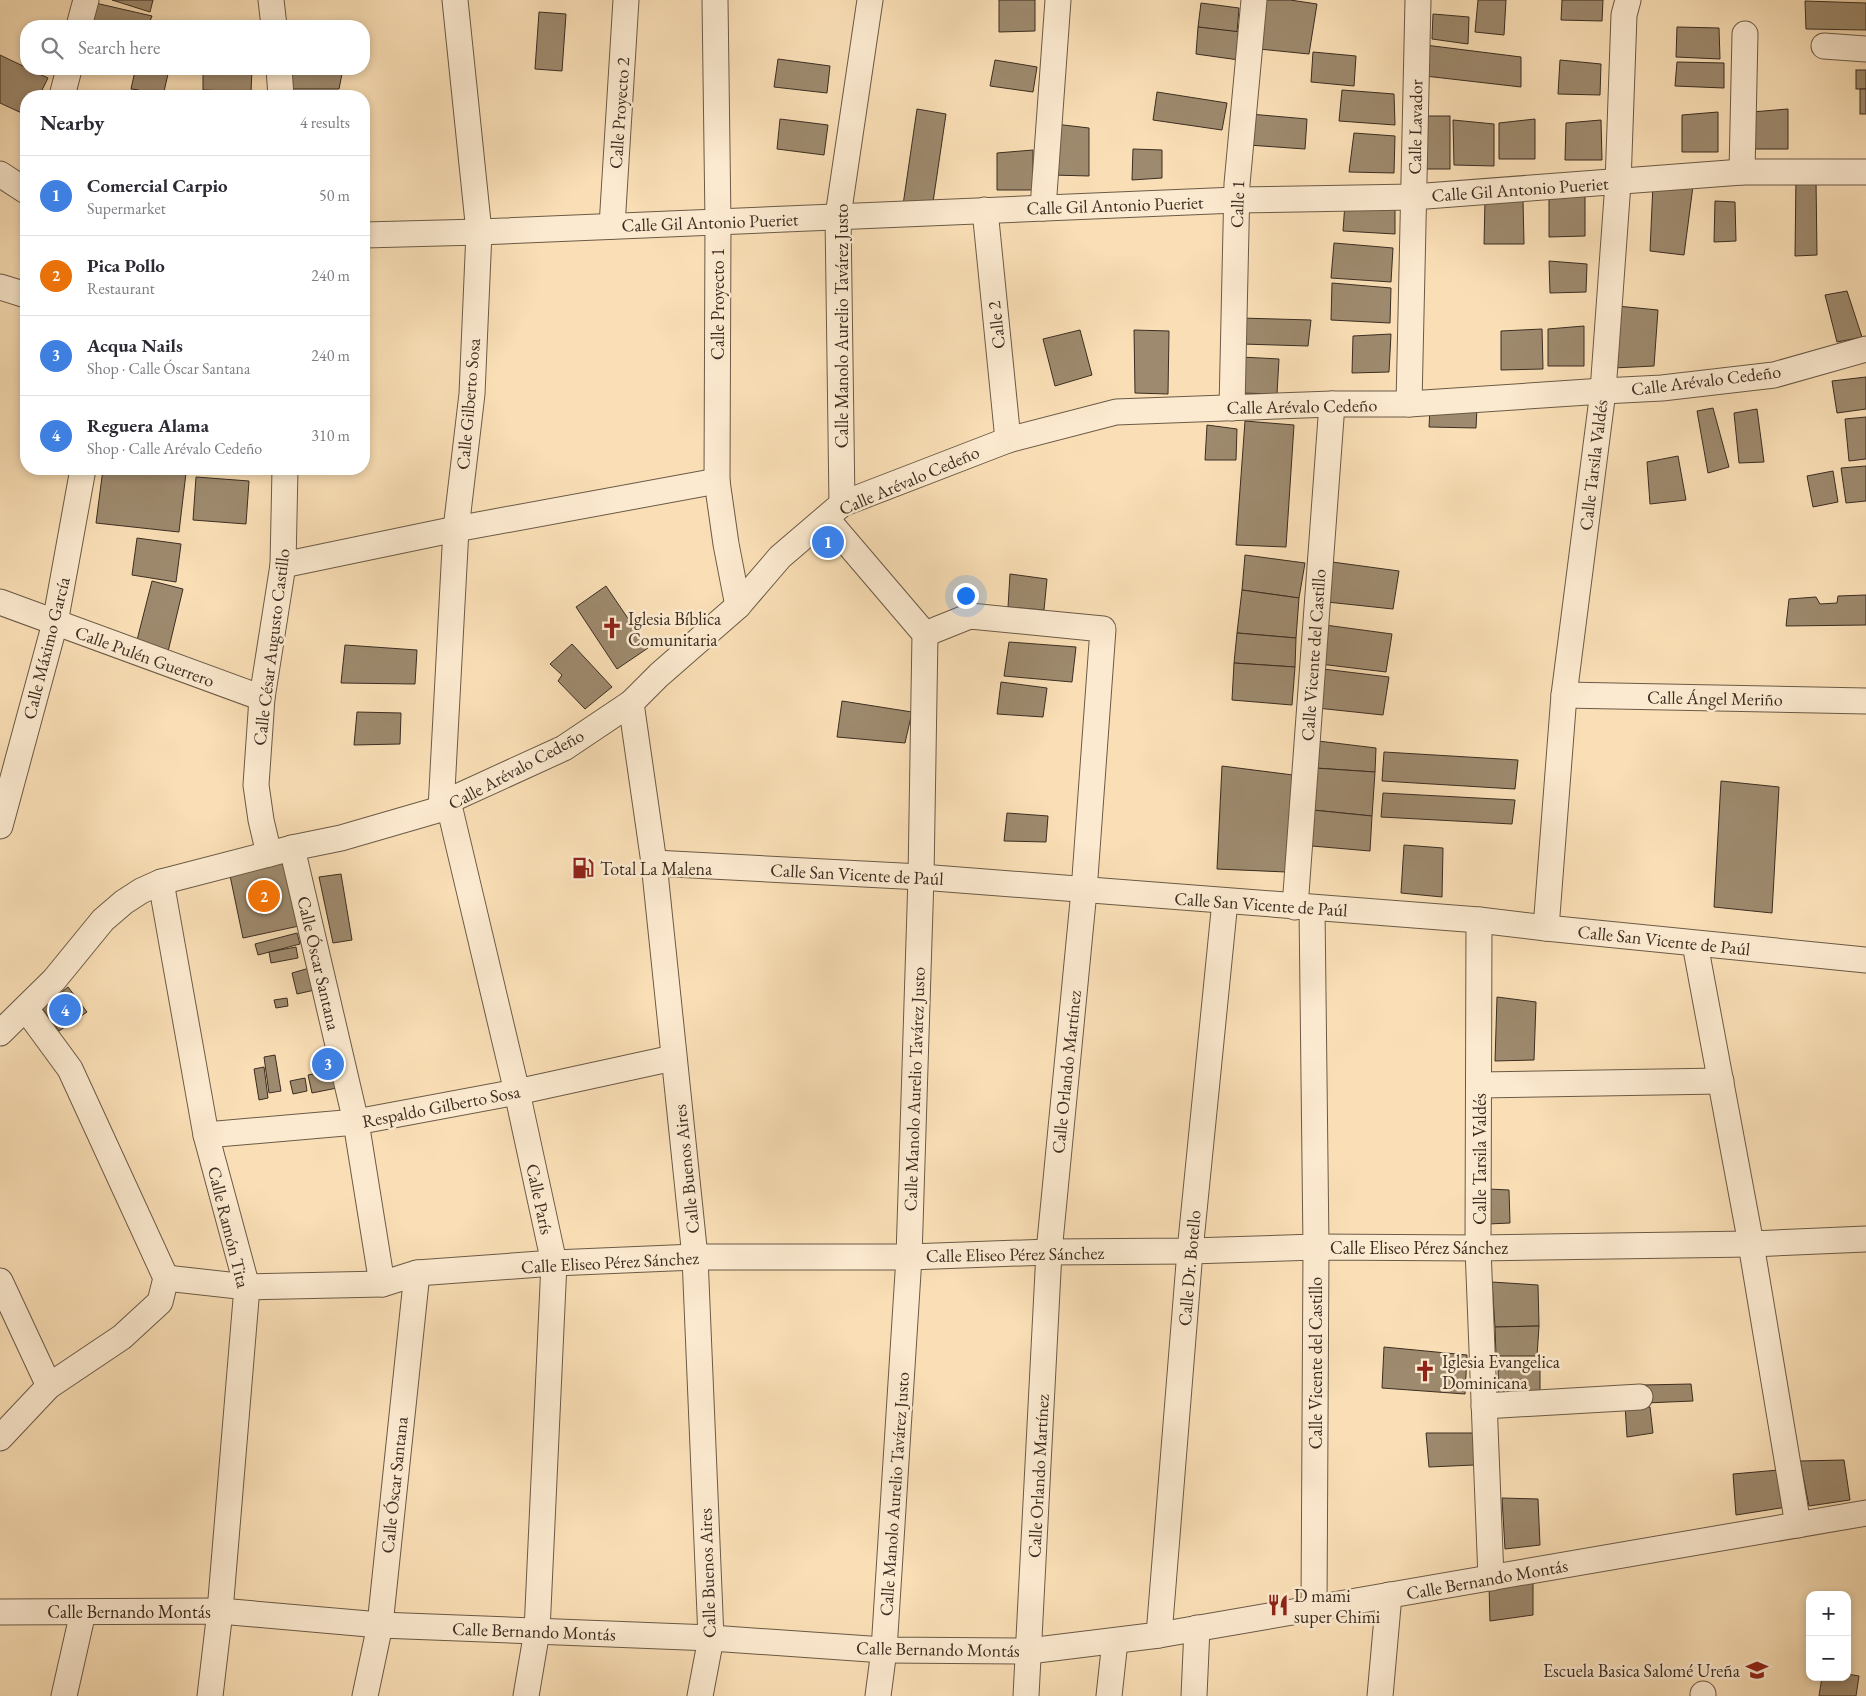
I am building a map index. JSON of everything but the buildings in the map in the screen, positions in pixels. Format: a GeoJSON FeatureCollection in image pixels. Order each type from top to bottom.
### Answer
{"type":"FeatureCollection","features":[{"type":"Feature","properties":{"kind":"street"},"geometry":{"type":"LineString","coordinates":[[81,20],[86,0]]}},
{"type":"Feature","properties":{"kind":"street"},"geometry":{"type":"LineString","coordinates":[[271,0],[273,20]]}},
{"type":"Feature","properties":{"kind":"street","name":"Calle Gilberto Sosa"},"geometry":{"type":"LineString","coordinates":[[445,805],[456,529],[472,394],[478,232],[455,0]]}},
{"type":"Feature","properties":{"kind":"street","name":"Calle Proyecto 2"},"geometry":{"type":"LineString","coordinates":[[612,226],[626,0]]}},
{"type":"Feature","properties":{"kind":"street","name":"Calle Proyecto 1"},"geometry":{"type":"LineString","coordinates":[[715,0],[718,222],[717,481],[726,544],[738,606]]}},
{"type":"Feature","properties":{"kind":"street","name":"Calle Manolo Aurelio Tavárez Justo"},"geometry":{"type":"LineString","coordinates":[[834,511],[838,216],[870,0]]}},
{"type":"Feature","properties":{"kind":"street"},"geometry":{"type":"LineString","coordinates":[[1043,208],[1058,0]]}},
{"type":"Feature","properties":{"kind":"street","name":"Calle 1"},"geometry":{"type":"LineString","coordinates":[[1232,408],[1236,200],[1254,0]]}},
{"type":"Feature","properties":{"kind":"street","name":"Calle Lavador"},"geometry":{"type":"LineString","coordinates":[[1409,404],[1418,0]]}},
{"type":"Feature","properties":{"kind":"street","name":"Calle Tarsila Valdés"},"geometry":{"type":"LineString","coordinates":[[1546,928],[1564,695],[1602,391],[1618,183],[1624,15],[1628,0]]}},
{"type":"Feature","properties":{"kind":"street"},"geometry":{"type":"LineString","coordinates":[[1742,172],[1745,34]]}},
{"type":"Feature","properties":{"kind":"street"},"geometry":{"type":"LineString","coordinates":[[1824,46],[1866,49]]}},
{"type":"Feature","properties":{"kind":"street"},"geometry":{"type":"LineString","coordinates":[[64,90],[67,75]]}},
{"type":"Feature","properties":{"kind":"street"},"geometry":{"type":"LineString","coordinates":[[279,75],[281,90]]}},
{"type":"Feature","properties":{"kind":"street","name":"Calle Gil Antonio Pueriet"},"geometry":{"type":"LineString","coordinates":[[370,235],[478,232],[1236,200],[1413,197],[1618,183],[1742,172],[1866,172]]}},
{"type":"Feature","properties":{"kind":"street"},"geometry":{"type":"LineString","coordinates":[[0,174],[20,186]]}},
{"type":"Feature","properties":{"kind":"street","name":"Calle 2"},"geometry":{"type":"LineString","coordinates":[[985,210],[1008,440]]}},
{"type":"Feature","properties":{"kind":"street"},"geometry":{"type":"LineString","coordinates":[[0,287],[20,293]]}},
{"type":"Feature","properties":{"kind":"street","name":"Calle Arévalo Cedeño"},"geometry":{"type":"LineString","coordinates":[[0,1033],[54,980],[103,920],[124,902],[141,891],[161,882],[281,851],[341,838],[445,805],[564,748],[631,703],[738,606],[780,557],[834,511],[1008,440],[1116,412],[1332,404],[1409,404],[1662,388],[1774,374],[1866,349]]}},
{"type":"Feature","properties":{"kind":"street","name":"Calle Vicente del Castillo"},"geometry":{"type":"LineString","coordinates":[[1314,1608],[1316,1247],[1304,907],[1332,404]]}},
{"type":"Feature","properties":{"kind":"street","name":"Calle Máximo García"},"geometry":{"type":"LineString","coordinates":[[0,826],[55,623],[82,475]]}},
{"type":"Feature","properties":{"kind":"street","name":"Calle César Augusto Castillo"},"geometry":{"type":"LineString","coordinates":[[281,851],[261,820],[256,785],[262,698],[282,565],[285,475]]}},
{"type":"Feature","properties":{"kind":"street"},"geometry":{"type":"LineString","coordinates":[[282,565],[456,529],[717,481]]}},
{"type":"Feature","properties":{"kind":"street"},"geometry":{"type":"LineString","coordinates":[[834,511],[925,634]]}},
{"type":"Feature","properties":{"kind":"street","name":"Calle Pulén Guerrero"},"geometry":{"type":"LineString","coordinates":[[0,602],[262,698]]}},
{"type":"Feature","properties":{"kind":"street","name":"Calle Orlando Martínez"},"geometry":{"type":"LineString","coordinates":[[925,634],[970,616],[1102,629],[1084,891],[1048,1252],[1026,1696]]}},
{"type":"Feature","properties":{"kind":"street","name":"Calle Manolo Aurelio Tavárez Justo"},"geometry":{"type":"LineString","coordinates":[[878,1696],[884,1650],[909,1257],[921,878],[925,634]]}},
{"type":"Feature","properties":{"kind":"street","name":"Calle Ángel Meriño"},"geometry":{"type":"LineString","coordinates":[[1564,695],[1866,701]]}},
{"type":"Feature","properties":{"kind":"street","name":"Calle Buenos Aires"},"geometry":{"type":"LineString","coordinates":[[631,703],[654,863],[695,1257],[711,1638],[700,1696]]}},
{"type":"Feature","properties":{"kind":"street","name":"Calle París"},"geometry":{"type":"LineString","coordinates":[[445,805],[516,1092],[554,1263],[538,1631],[526,1696]]}},
{"type":"Feature","properties":{"kind":"street","name":"Calle Óscar Santana"},"geometry":{"type":"LineString","coordinates":[[281,851],[356,1122],[382,1284]]}},
{"type":"Feature","properties":{"kind":"street","name":"Calle San Vicente de Paúl"},"geometry":{"type":"LineString","coordinates":[[654,863],[921,878],[1479,920],[1695,944],[1866,960]]}},
{"type":"Feature","properties":{"kind":"street","name":"Calle Ramón Tita"},"geometry":{"type":"LineString","coordinates":[[161,882],[206,1135],[247,1287],[220,1610],[210,1696]]}},
{"type":"Feature","properties":{"kind":"street","name":"Calle Dr. Botello"},"geometry":{"type":"LineString","coordinates":[[1159,1635],[1190,1252],[1225,901]]}},
{"type":"Feature","properties":{"kind":"street","name":"Calle Tarsila Valdés"},"geometry":{"type":"LineString","coordinates":[[1479,920],[1478,1248],[1491,1578]]}},
{"type":"Feature","properties":{"kind":"street"},"geometry":{"type":"LineString","coordinates":[[1695,944],[1751,1244],[1798,1525]]}},
{"type":"Feature","properties":{"kind":"street"},"geometry":{"type":"LineString","coordinates":[[0,1438],[49,1386],[122,1336],[160,1302],[166,1278],[70,1069],[26,1009]]}},
{"type":"Feature","properties":{"kind":"street","name":"Respaldo Gilberto Sosa"},"geometry":{"type":"LineString","coordinates":[[206,1135],[356,1122],[516,1092],[673,1058]]}},
{"type":"Feature","properties":{"kind":"street"},"geometry":{"type":"LineString","coordinates":[[1479,1085],[1721,1081]]}},
{"type":"Feature","properties":{"kind":"street","name":"Calle Eliseo Pérez Sánchez"},"geometry":{"type":"LineString","coordinates":[[166,1278],[247,1287],[382,1284],[416,1273],[554,1263],[695,1257],[909,1257],[1048,1252],[1190,1252],[1316,1247],[1478,1248],[1751,1244],[1866,1239]]}},
{"type":"Feature","properties":{"kind":"street","name":"Calle Óscar Santana"},"geometry":{"type":"LineString","coordinates":[[365,1696],[380,1625],[416,1273]]}},
{"type":"Feature","properties":{"kind":"street"},"geometry":{"type":"LineString","coordinates":[[0,1281],[49,1386]]}},
{"type":"Feature","properties":{"kind":"street"},"geometry":{"type":"LineString","coordinates":[[1484,1406],[1640,1397]]}},
{"type":"Feature","properties":{"kind":"street","name":"Calle Bernando Montás"},"geometry":{"type":"LineString","coordinates":[[0,1612],[220,1610],[380,1625],[711,1638],[884,1650],[1029,1651],[1159,1635],[1866,1513]]}},
{"type":"Feature","properties":{"kind":"street"},"geometry":{"type":"LineString","coordinates":[[1380,1696],[1389,1596]]}},
{"type":"Feature","properties":{"kind":"street"},"geometry":{"type":"LineString","coordinates":[[64,1696],[83,1612]]}},
{"type":"Feature","properties":{"kind":"street"},"geometry":{"type":"LineString","coordinates":[[1194,1696],[1197,1628]]}},
{"type":"Feature","properties":{"kind":"street"},"geometry":{"type":"LineString","coordinates":[[1109,1696],[1115,1641]]}},
{"type":"Feature","properties":{"kind":"place","name":"Comercial Carpio"},"geometry":{"type":"Point","coordinates":[828,542]}},
{"type":"Feature","properties":{"kind":"place","name":"Iglesia Bíblica Comunitaria"},"geometry":{"type":"Point","coordinates":[612,628]}},
{"type":"Feature","properties":{"kind":"place","name":"Total La Malena"},"geometry":{"type":"Point","coordinates":[583,868]}},
{"type":"Feature","properties":{"kind":"place","name":"Pica Pollo"},"geometry":{"type":"Point","coordinates":[264,896]}},
{"type":"Feature","properties":{"kind":"place","name":"Reguera Alama"},"geometry":{"type":"Point","coordinates":[65,1010]}},
{"type":"Feature","properties":{"kind":"place","name":"Acqua Nails"},"geometry":{"type":"Point","coordinates":[328,1064]}},
{"type":"Feature","properties":{"kind":"place","name":"Iglesia Evangelica Dominicana"},"geometry":{"type":"Point","coordinates":[1425,1371]}},
{"type":"Feature","properties":{"kind":"place","name":"D mami super Chimi"},"geometry":{"type":"Point","coordinates":[1278,1605]}},
{"type":"Feature","properties":{"kind":"place","name":"Escuela Basica Salomé Ureña"},"geometry":{"type":"Point","coordinates":[1757,1670]}}]}
